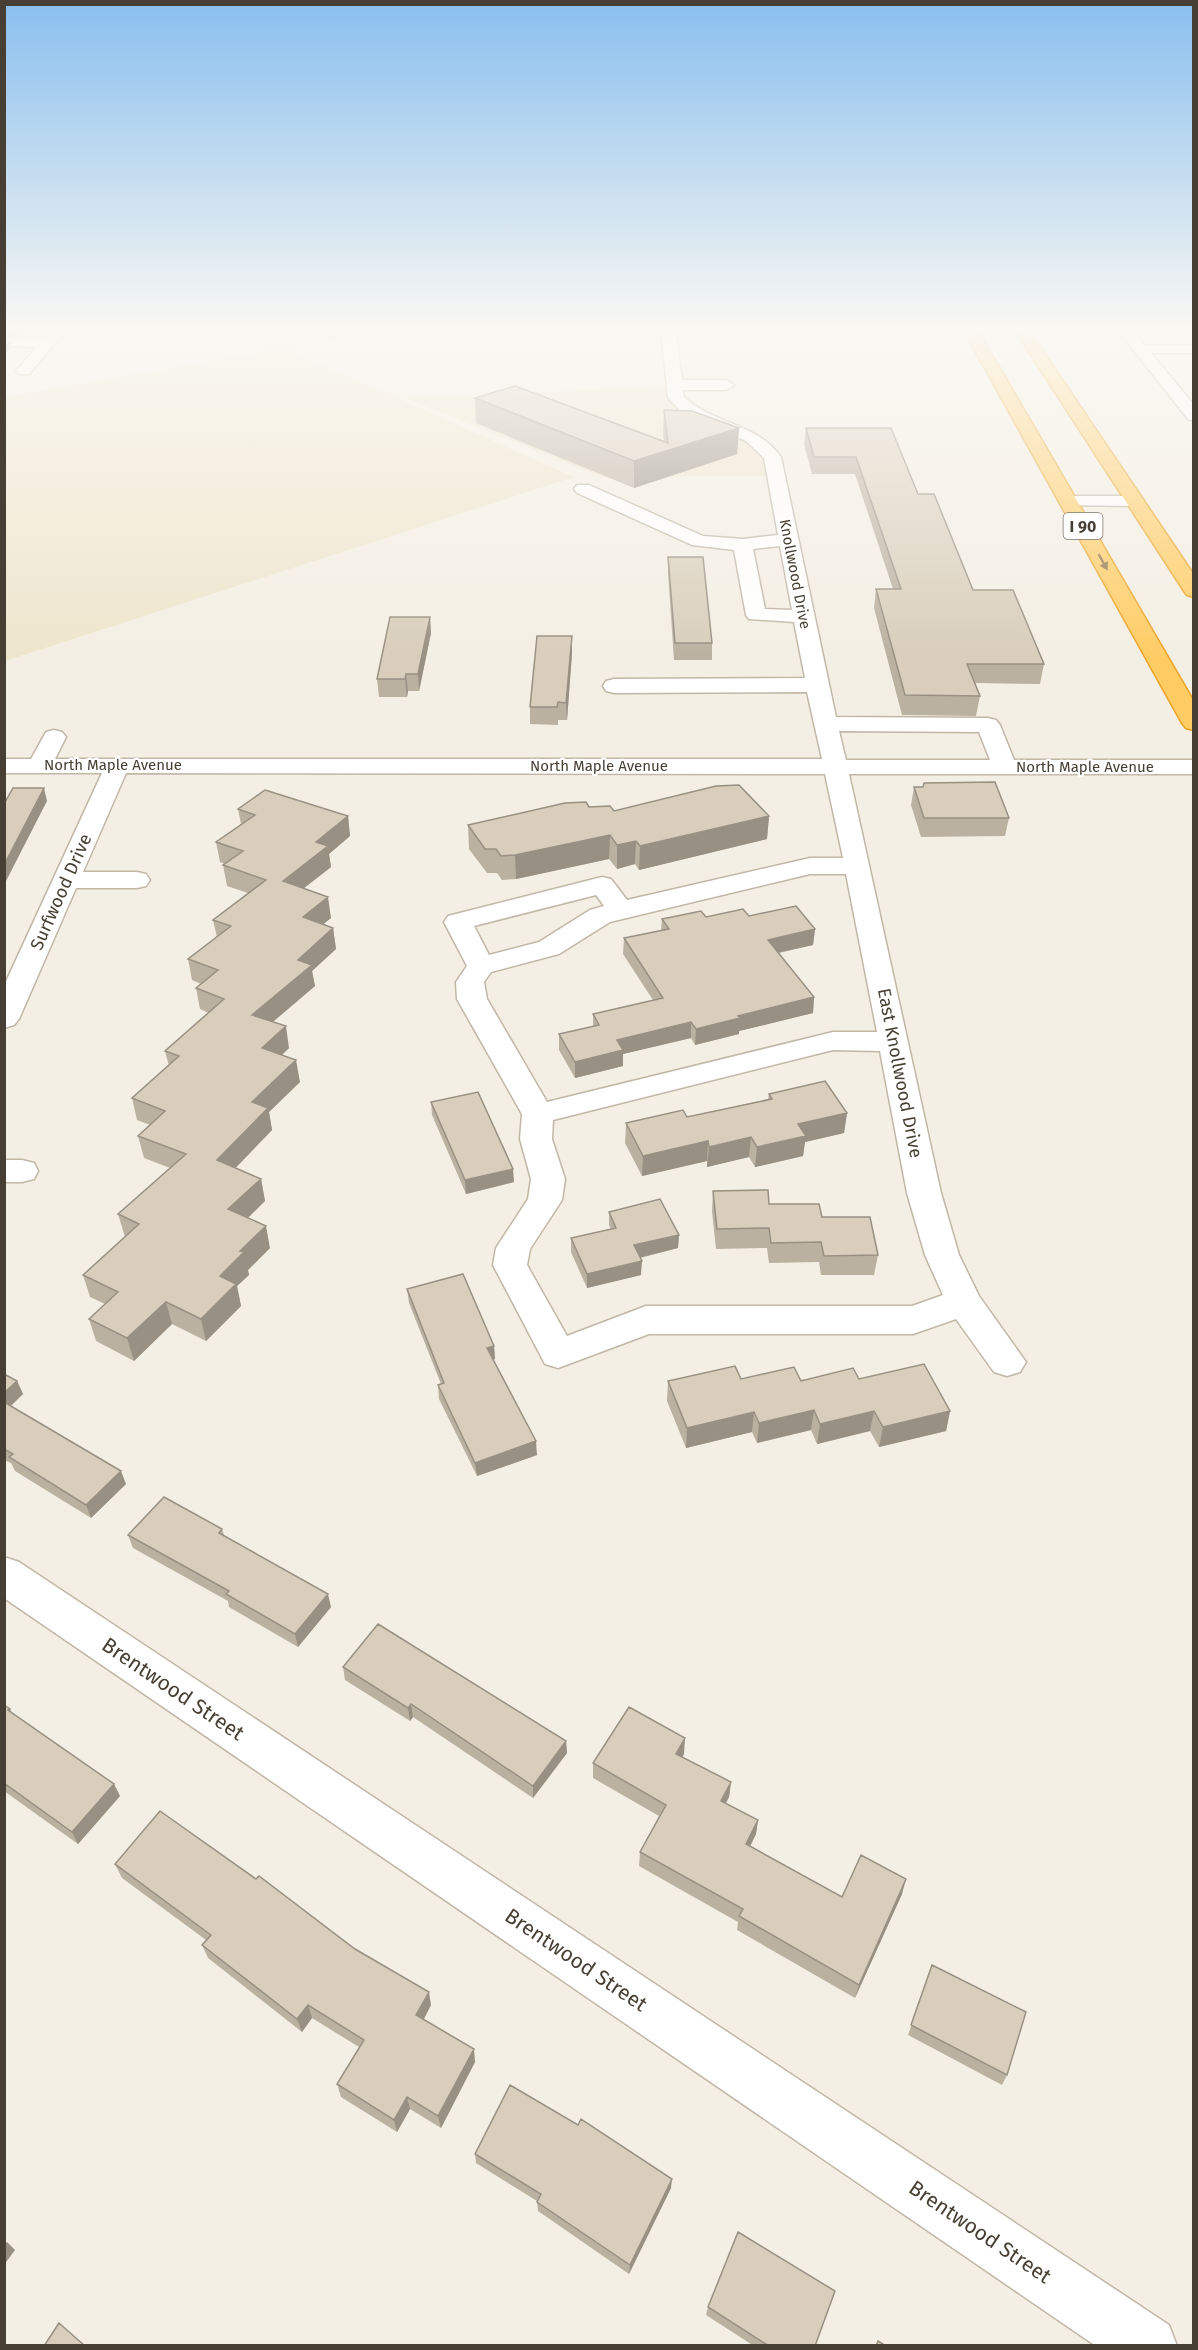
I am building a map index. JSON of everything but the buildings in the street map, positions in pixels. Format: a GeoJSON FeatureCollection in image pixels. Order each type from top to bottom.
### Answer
{"type":"FeatureCollection","features":[{"type":"Feature","properties":{"kind":"highway","name":"I 90"},"geometry":{"type":"LineString","coordinates":[[1033,439],[1194,723]]}},
{"type":"Feature","properties":{"kind":"highway"},"geometry":{"type":"LineString","coordinates":[[1094,439],[1194,591]]}},
{"type":"Feature","properties":{"kind":"street","name":"Knollwood Drive"},"geometry":{"type":"LineString","coordinates":[[752,439],[765,445],[772,457],[835,766]]}},
{"type":"Feature","properties":{"kind":"street"},"geometry":{"type":"LineString","coordinates":[[583,489],[699,541],[743,545],[788,539]]}},
{"type":"Feature","properties":{"kind":"street"},"geometry":{"type":"LineString","coordinates":[[1069,501],[1135,501]]}},
{"type":"Feature","properties":{"kind":"street"},"geometry":{"type":"LineString","coordinates":[[743,545],[756,615],[803,616]]}},
{"type":"Feature","properties":{"kind":"street"},"geometry":{"type":"LineString","coordinates":[[614,686],[817,686]]}},
{"type":"Feature","properties":{"kind":"street"},"geometry":{"type":"LineString","coordinates":[[825,724],[870,725],[892,741],[936,741],[952,725],[988,725],[1005,767]]}},
{"type":"Feature","properties":{"kind":"street"},"geometry":{"type":"LineString","coordinates":[[39,766],[54,737]]}},
{"type":"Feature","properties":{"kind":"street","name":"North Maple Avenue"},"geometry":{"type":"LineString","coordinates":[[4,765],[1194,767]]}},
{"type":"Feature","properties":{"kind":"street","name":"Surfwood Drive"},"geometry":{"type":"LineString","coordinates":[[4,1018],[118,765]]}},
{"type":"Feature","properties":{"kind":"street","name":"East Knollwood Drive"},"geometry":{"type":"LineString","coordinates":[[835,766],[858,866],[924,1193],[942,1255],[964,1302],[1007,1362]]}},
{"type":"Feature","properties":{"kind":"street"},"geometry":{"type":"LineString","coordinates":[[858,866],[810,866],[620,910],[600,916],[549,948],[481,966],[470,982],[472,999],[538,1114],[536,1139],[548,1179],[545,1200],[513,1248],[510,1265],[558,1354],[646,1320],[913,1320],[964,1302]]}},
{"type":"Feature","properties":{"kind":"street"},"geometry":{"type":"LineString","coordinates":[[67,880],[137,880]]}},
{"type":"Feature","properties":{"kind":"street"},"geometry":{"type":"LineString","coordinates":[[481,966],[458,922],[602,885],[620,910]]}},
{"type":"Feature","properties":{"kind":"street"},"geometry":{"type":"LineString","coordinates":[[538,1114],[833,1041],[894,1042]]}},
{"type":"Feature","properties":{"kind":"street","name":"Brentwood Street"},"geometry":{"type":"LineString","coordinates":[[4,1575],[1148,2346]]}},
{"type":"Feature","properties":{"kind":"shaded area"},"geometry":{"type":"Polygon","coordinates":[[[5,439],[488,439],[574,477],[5,661],[5,439]]]}},
{"type":"Feature","properties":{"kind":"shaded area"},"geometry":{"type":"Polygon","coordinates":[[[507,439],[752,439],[776,476],[602,477],[507,439]]]}}]}
